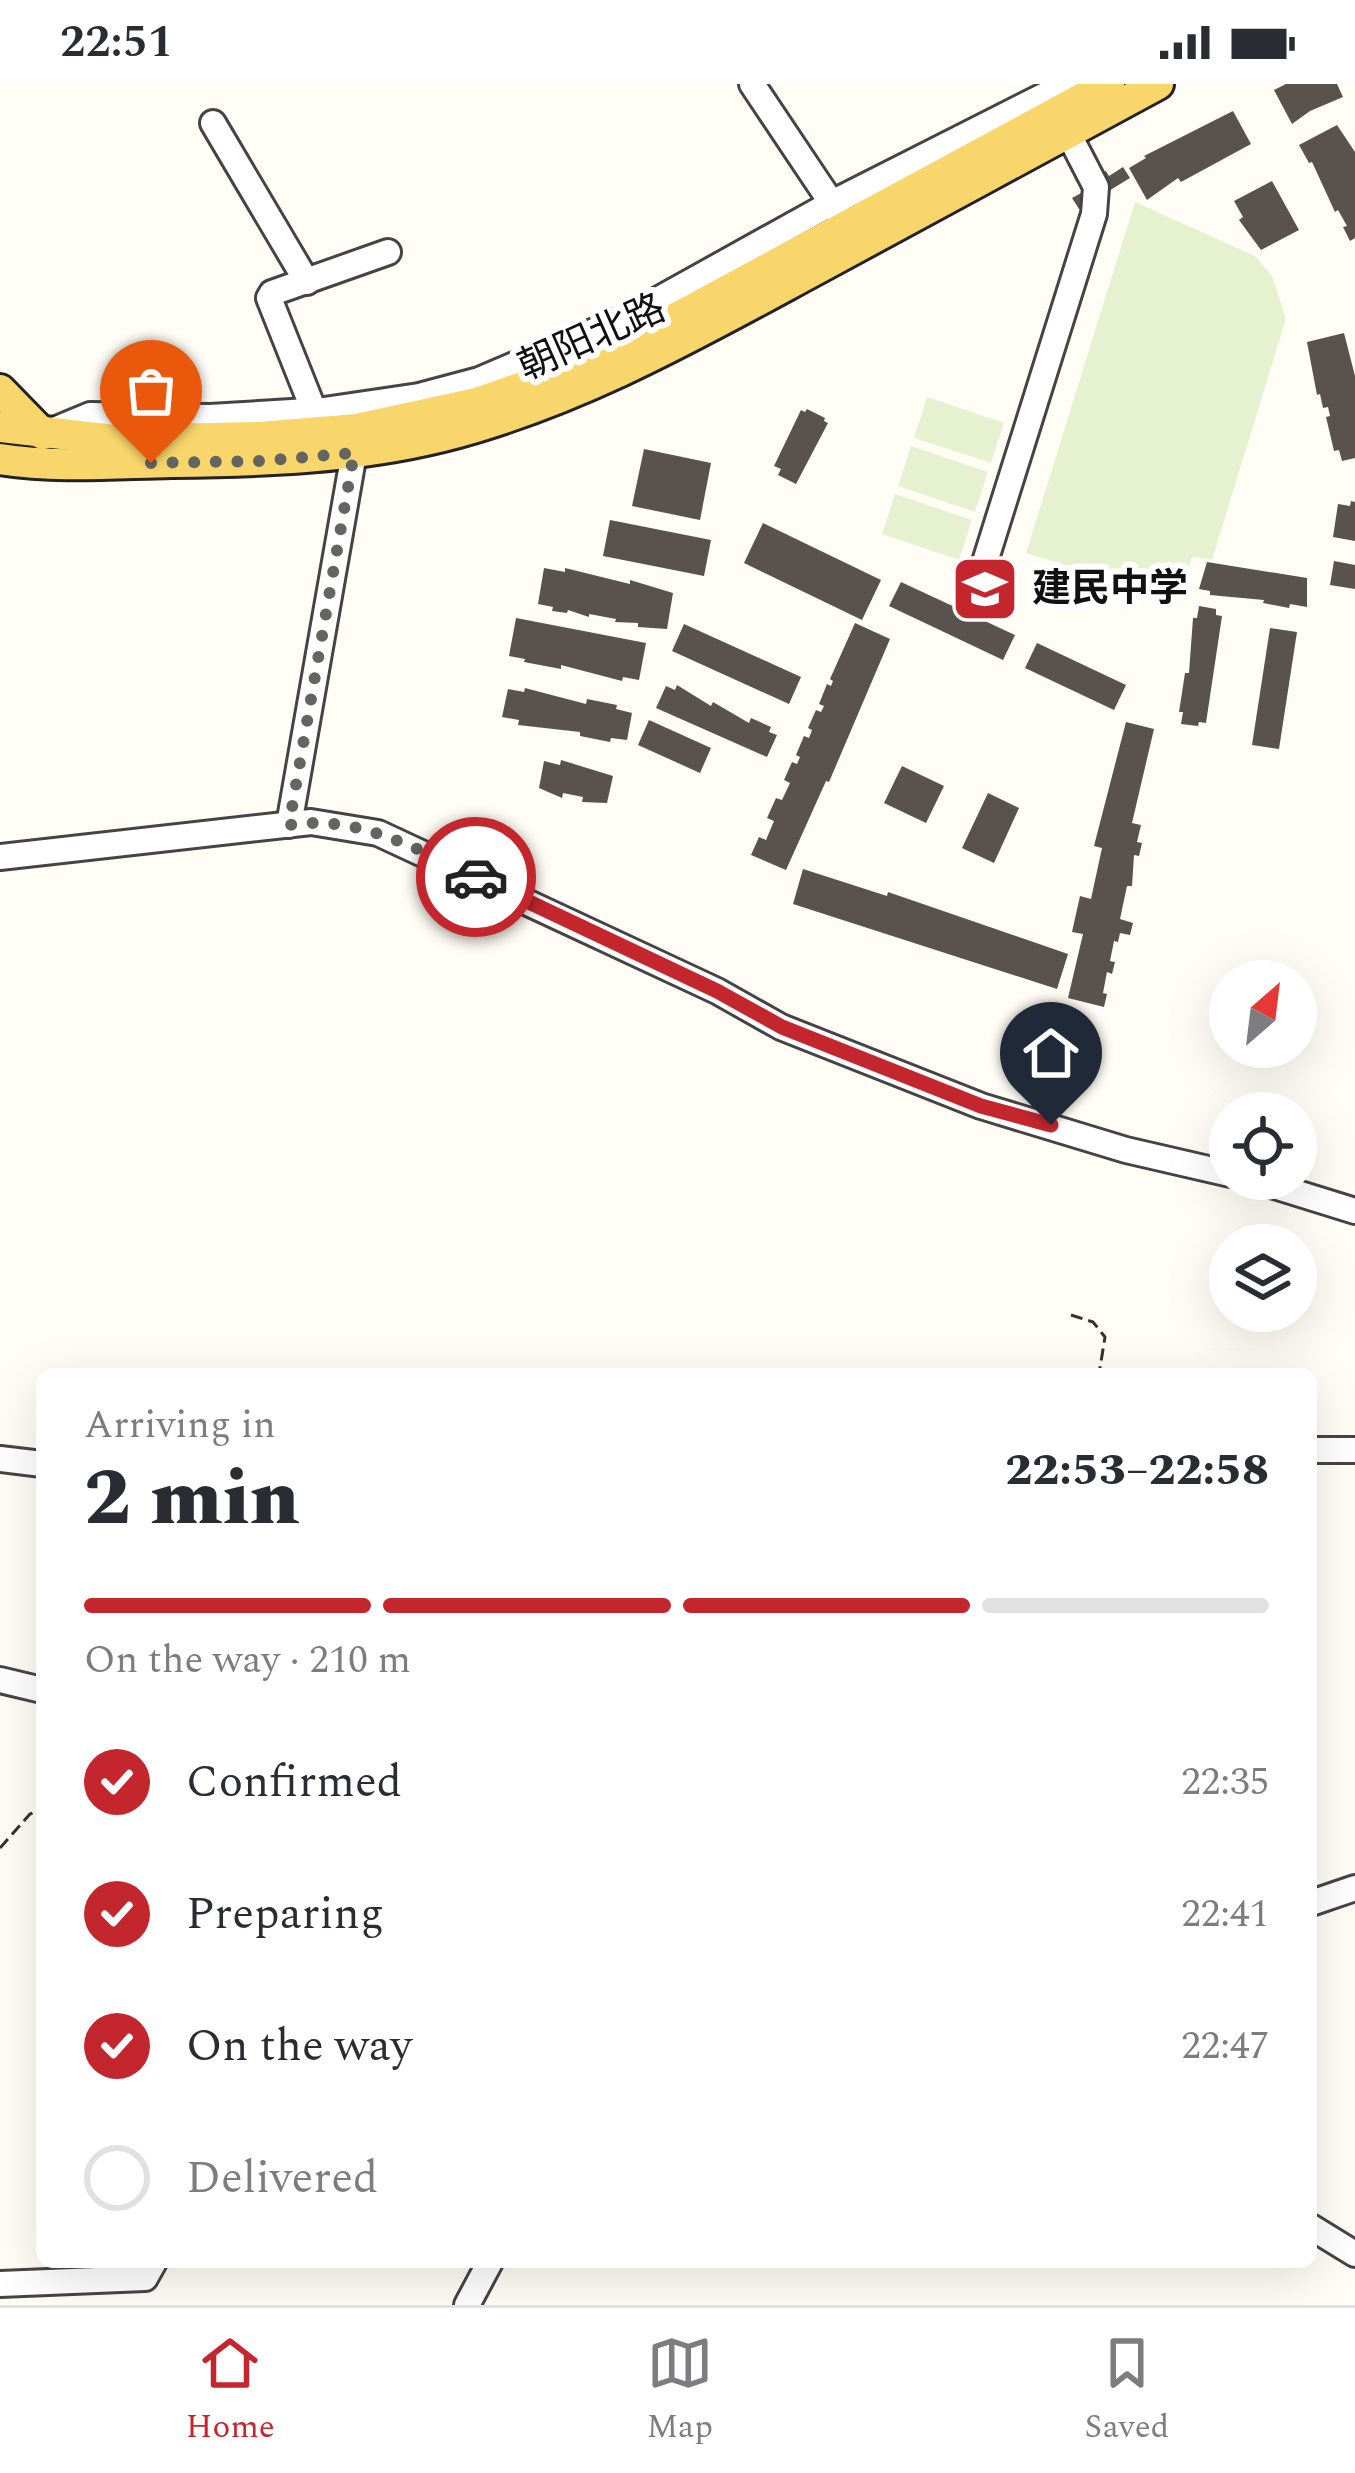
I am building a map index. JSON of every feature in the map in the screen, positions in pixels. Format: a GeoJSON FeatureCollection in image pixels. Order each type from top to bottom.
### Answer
{"type":"FeatureCollection","features":[{"type":"Feature","properties":{"kind":"main road","name":"朝阳北路"},"geometry":{"type":"LineString","coordinates":[[0,427],[114,440],[433,415],[560,374],[682,315],[839,215],[1109,84]]}},
{"type":"Feature","properties":{"kind":"main road","name":"朝阳北路"},"geometry":{"type":"LineString","coordinates":[[8,463],[261,461],[354,453],[484,425],[608,378],[1158,84]]}},
{"type":"Feature","properties":{"kind":"main road"},"geometry":{"type":"LineString","coordinates":[[0,390],[43,434]]}},
{"type":"Feature","properties":{"kind":"street"},"geometry":{"type":"LineString","coordinates":[[752,84],[839,215],[1066,84]]}},
{"type":"Feature","properties":{"kind":"street"},"geometry":{"type":"LineString","coordinates":[[213,123],[307,282]]}},
{"type":"Feature","properties":{"kind":"street"},"geometry":{"type":"LineString","coordinates":[[974,597],[1094,214],[1096,188],[1068,133]]}},
{"type":"Feature","properties":{"kind":"street"},"geometry":{"type":"LineString","coordinates":[[318,422],[269,298],[388,252]]}},
{"type":"Feature","properties":{"kind":"street"},"geometry":{"type":"LineString","coordinates":[[289,825],[354,453]]}},
{"type":"Feature","properties":{"kind":"street"},"geometry":{"type":"LineString","coordinates":[[0,857],[289,825],[334,824],[397,840],[717,991],[782,1027],[981,1106],[1126,1150],[1209,1169]]}},
{"type":"Feature","properties":{"kind":"street"},"geometry":{"type":"LineString","coordinates":[[1317,1199],[1355,1211]]}},
{"type":"Feature","properties":{"kind":"street"},"geometry":{"type":"LineString","coordinates":[[1317,1450],[1355,1450]]}},
{"type":"Feature","properties":{"kind":"street"},"geometry":{"type":"LineString","coordinates":[[0,1459],[36,1463]]}},
{"type":"Feature","properties":{"kind":"street"},"geometry":{"type":"LineString","coordinates":[[0,1680],[36,1689]]}},
{"type":"Feature","properties":{"kind":"street"},"geometry":{"type":"LineString","coordinates":[[1317,1901],[1355,1888]]}},
{"type":"Feature","properties":{"kind":"street"},"geometry":{"type":"LineString","coordinates":[[1317,2231],[1355,2254]]}},
{"type":"Feature","properties":{"kind":"street"},"geometry":{"type":"LineString","coordinates":[[0,2284],[145,2278],[151,2268]]}},
{"type":"Feature","properties":{"kind":"street"},"geometry":{"type":"LineString","coordinates":[[467,2305],[487,2268]]}},
{"type":"Feature","properties":{"kind":"path"},"geometry":{"type":"LineString","coordinates":[[1071,1315],[1093,1322],[1105,1337],[1100,1368]]}},
{"type":"Feature","properties":{"kind":"path"},"geometry":{"type":"LineString","coordinates":[[0,1848],[36,1812]]}},
{"type":"Feature","properties":{"kind":"green space"},"geometry":{"type":"Polygon","coordinates":[[[1135,202],[1255,256],[1272,276],[1286,319],[1212,560],[1192,557],[1179,601],[1026,553],[1135,202]]]}},
{"type":"Feature","properties":{"kind":"green space"},"geometry":{"type":"Polygon","coordinates":[[[927,397],[1004,423],[991,463],[914,438],[927,397]]]}},
{"type":"Feature","properties":{"kind":"green space"},"geometry":{"type":"Polygon","coordinates":[[[911,446],[988,472],[975,512],[898,486],[911,446]]]}},
{"type":"Feature","properties":{"kind":"green space"},"geometry":{"type":"Polygon","coordinates":[[[895,494],[972,520],[959,560],[882,534],[895,494]]]}},
{"type":"Feature","properties":{"kind":"building"},"geometry":{"type":"Polygon","coordinates":[[[1286,84],[1337,84],[1343,97],[1292,124],[1274,90],[1286,84]]]}},
{"type":"Feature","properties":{"kind":"building"},"geometry":{"type":"Polygon","coordinates":[[[1233,111],[1251,144],[1181,182],[1178,178],[1147,200],[1129,168],[1233,111]]]}},
{"type":"Feature","properties":{"kind":"building"},"geometry":{"type":"Polygon","coordinates":[[[1337,125],[1355,152],[1355,238],[1350,241],[1343,227],[1347,226],[1299,145],[1337,125]]]}},
{"type":"Feature","properties":{"kind":"building"},"geometry":{"type":"Polygon","coordinates":[[[1123,167],[1130,178],[1079,209],[1072,198],[1083,192],[1080,187],[1123,167]]]}},
{"type":"Feature","properties":{"kind":"building"},"geometry":{"type":"Polygon","coordinates":[[[1272,181],[1299,230],[1261,250],[1239,220],[1243,217],[1234,201],[1272,181]]]}},
{"type":"Feature","properties":{"kind":"building"},"geometry":{"type":"Polygon","coordinates":[[[1344,333],[1355,376],[1355,458],[1342,461],[1339,450],[1334,451],[1328,407],[1323,408],[1317,395],[1307,342],[1344,333]]]}},
{"type":"Feature","properties":{"kind":"building"},"geometry":{"type":"Polygon","coordinates":[[[801,410],[828,423],[796,484],[778,475],[781,469],[774,466],[801,410]]]}},
{"type":"Feature","properties":{"kind":"building"},"geometry":{"type":"Polygon","coordinates":[[[644,449],[711,463],[700,520],[632,506],[644,449]]]}},
{"type":"Feature","properties":{"kind":"building"},"geometry":{"type":"Polygon","coordinates":[[[1355,502],[1355,541],[1333,537],[1338,504],[1350,506],[1355,502]]]}},
{"type":"Feature","properties":{"kind":"building"},"geometry":{"type":"Polygon","coordinates":[[[610,520],[711,540],[704,576],[603,556],[610,520]]]}},
{"type":"Feature","properties":{"kind":"building"},"geometry":{"type":"Polygon","coordinates":[[[763,523],[881,580],[862,620],[744,563],[763,523]]]}},
{"type":"Feature","properties":{"kind":"building"},"geometry":{"type":"Polygon","coordinates":[[[1334,561],[1355,565],[1355,589],[1330,585],[1334,561]]]}},
{"type":"Feature","properties":{"kind":"building"},"geometry":{"type":"Polygon","coordinates":[[[1207,562],[1307,578],[1307,607],[1210,595],[1199,589],[1207,562]]]}},
{"type":"Feature","properties":{"kind":"building"},"geometry":{"type":"Polygon","coordinates":[[[544,568],[565,572],[565,568],[630,584],[630,580],[673,593],[667,629],[552,611],[553,607],[538,604],[544,568]]]}},
{"type":"Feature","properties":{"kind":"building"},"geometry":{"type":"Polygon","coordinates":[[[901,582],[1015,635],[1003,660],[889,606],[901,582]]]}},
{"type":"Feature","properties":{"kind":"building"},"geometry":{"type":"Polygon","coordinates":[[[1199,606],[1216,609],[1216,615],[1222,616],[1206,723],[1198,726],[1181,724],[1183,712],[1179,712],[1185,673],[1189,673],[1193,618],[1199,606]]]}},
{"type":"Feature","properties":{"kind":"building"},"geometry":{"type":"Polygon","coordinates":[[[516,618],[646,643],[639,680],[623,677],[622,681],[509,656],[516,618]]]}},
{"type":"Feature","properties":{"kind":"building"},"geometry":{"type":"Polygon","coordinates":[[[855,623],[890,639],[786,870],[751,855],[759,837],[766,840],[774,821],[767,818],[790,783],[784,780],[792,762],[797,764],[804,736],[809,738],[816,710],[821,712],[824,706],[819,704],[827,684],[831,686],[855,623]]]}},
{"type":"Feature","properties":{"kind":"building"},"geometry":{"type":"Polygon","coordinates":[[[684,624],[801,677],[789,704],[672,651],[684,624]]]}},
{"type":"Feature","properties":{"kind":"building"},"geometry":{"type":"Polygon","coordinates":[[[1270,628],[1297,632],[1279,749],[1252,745],[1270,628]]]}},
{"type":"Feature","properties":{"kind":"building"},"geometry":{"type":"Polygon","coordinates":[[[1037,643],[1126,685],[1114,710],[1025,668],[1037,643]]]}},
{"type":"Feature","properties":{"kind":"building"},"geometry":{"type":"Polygon","coordinates":[[[677,685],[749,723],[751,718],[771,727],[769,732],[777,735],[767,757],[656,708],[666,686],[675,690],[677,685]]]}},
{"type":"Feature","properties":{"kind":"building"},"geometry":{"type":"Polygon","coordinates":[[[525,688],[586,704],[587,699],[617,705],[616,709],[632,713],[627,740],[611,738],[610,742],[580,736],[580,732],[518,725],[519,720],[502,717],[508,689],[524,692],[525,688]]]}},
{"type":"Feature","properties":{"kind":"building"},"geometry":{"type":"Polygon","coordinates":[[[649,720],[711,748],[700,773],[638,745],[649,720]]]}},
{"type":"Feature","properties":{"kind":"building"},"geometry":{"type":"Polygon","coordinates":[[[1126,722],[1154,729],[1132,823],[1141,825],[1137,842],[1142,843],[1139,856],[1134,855],[1132,886],[1127,886],[1120,919],[1133,923],[1130,935],[1120,933],[1118,942],[1114,941],[1110,961],[1115,962],[1112,974],[1107,972],[1104,1007],[1068,998],[1083,934],[1072,932],[1080,896],[1091,899],[1102,848],[1094,846],[1126,722]]]}},
{"type":"Feature","properties":{"kind":"building"},"geometry":{"type":"Polygon","coordinates":[[[561,760],[613,776],[607,803],[582,802],[583,797],[563,793],[562,798],[539,788],[544,761],[560,765],[561,760]]]}},
{"type":"Feature","properties":{"kind":"building"},"geometry":{"type":"Polygon","coordinates":[[[902,766],[944,786],[926,823],[884,803],[902,766]]]}},
{"type":"Feature","properties":{"kind":"building"},"geometry":{"type":"Polygon","coordinates":[[[988,793],[1019,808],[994,863],[962,848],[988,793]]]}},
{"type":"Feature","properties":{"kind":"building"},"geometry":{"type":"Polygon","coordinates":[[[803,869],[887,896],[888,892],[1068,954],[1057,989],[793,904],[803,869]]]}},
{"type":"Feature","properties":{"kind":"way so far"},"geometry":{"type":"LineString","coordinates":[[151,463],[354,453],[289,825],[334,824],[378,833],[476,877]]}},
{"type":"Feature","properties":{"kind":"place","name":"建民中学"},"geometry":{"type":"Point","coordinates":[985,589]}},
{"type":"Feature","properties":{"kind":"route"},"geometry":{"type":"LineString","coordinates":[[476,877],[717,991],[782,1027],[981,1106],[1051,1125]]}}]}
